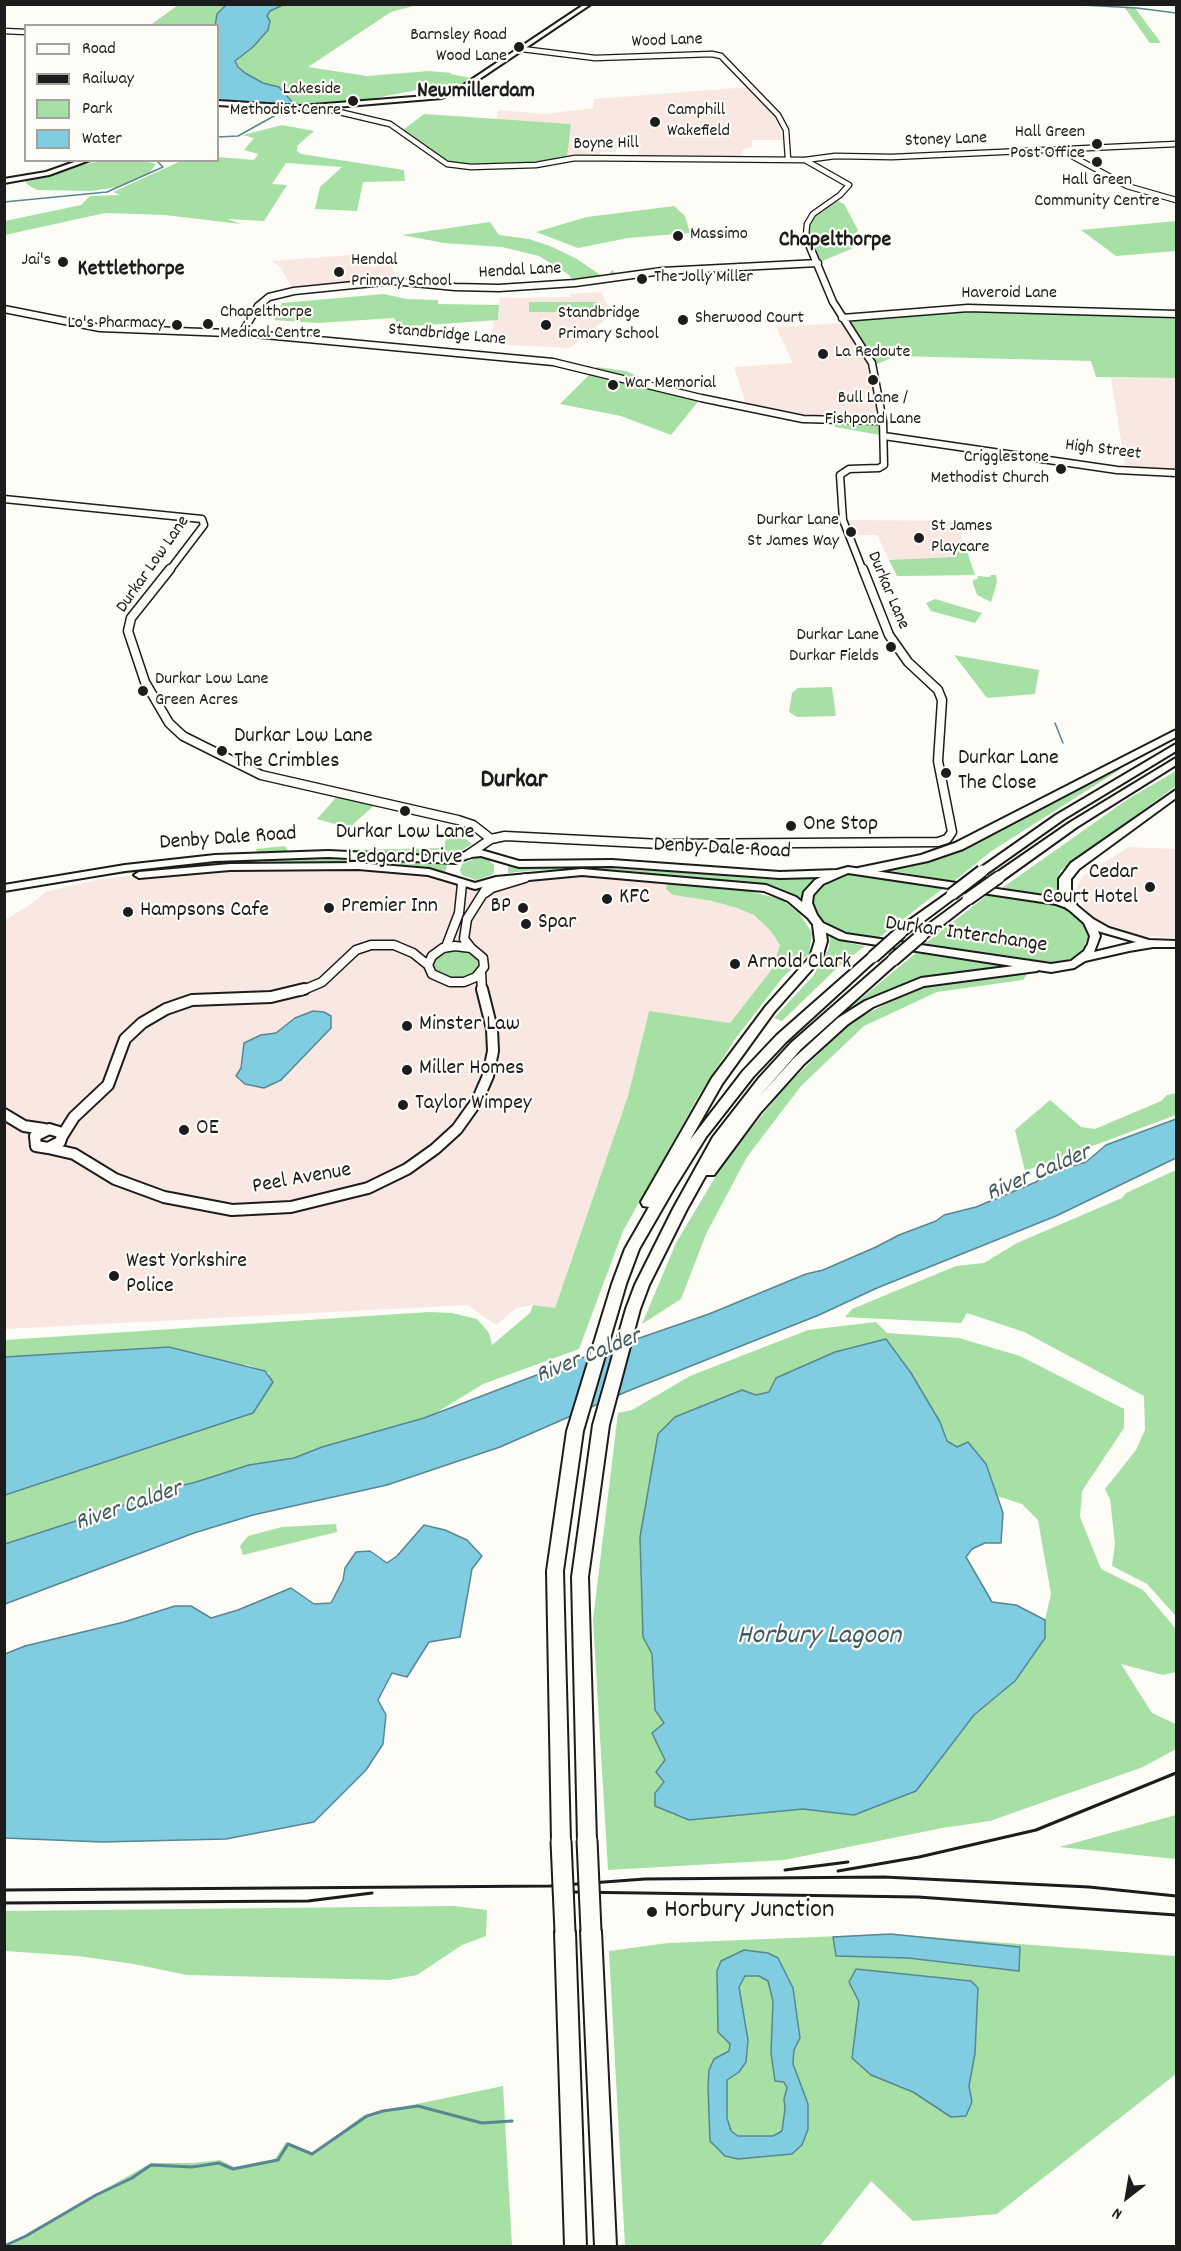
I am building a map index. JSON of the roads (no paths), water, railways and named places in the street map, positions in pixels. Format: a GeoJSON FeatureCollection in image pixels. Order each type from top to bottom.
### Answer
{"type":"FeatureCollection","features":[{"type":"Feature","properties":{"kind":"highway"},"geometry":{"type":"LineString","coordinates":[[862,871],[924,858],[959,846],[1176,733]]}},
{"type":"Feature","properties":{"kind":"highway"},"geometry":{"type":"LineString","coordinates":[[632,1249],[701,1134],[748,1074],[782,1038],[901,932],[982,871],[1060,817],[1176,747]]}},
{"type":"Feature","properties":{"kind":"highway"},"geometry":{"type":"LineString","coordinates":[[606,2247],[587,1840],[580,1576],[601,1425],[642,1284],[718,1140],[764,1081],[796,1046],[921,935],[968,899],[1073,825],[1176,761]]}},
{"type":"Feature","properties":{"kind":"highway"},"geometry":{"type":"LineString","coordinates":[[1071,906],[1065,895],[1065,879],[1075,866],[1176,793]]}},
{"type":"Feature","properties":{"kind":"highway"},"geometry":{"type":"LineString","coordinates":[[576,2247],[561,1841],[555,1570],[575,1431],[607,1317],[632,1249],[638,1220],[717,1081],[763,1017],[816,958],[821,941],[816,920]]}},
{"type":"Feature","properties":{"kind":"highway"},"geometry":{"type":"LineString","coordinates":[[680,1209],[755,1110],[799,1062],[843,1021],[869,1004],[921,982],[1037,967]]}},
{"type":"Feature","properties":{"kind":"main road"},"geometry":{"type":"LineString","coordinates":[[219,102],[287,108],[429,99],[448,95],[461,89],[589,4]]}},
{"type":"Feature","properties":{"kind":"main road"},"geometry":{"type":"LineString","coordinates":[[4,181],[47,174],[81,162]]}},
{"type":"Feature","properties":{"kind":"main road","name":"Denby Dale Road"},"geometry":{"type":"LineString","coordinates":[[4,888],[125,868],[215,858],[328,854],[456,860],[469,854],[492,856],[519,864],[612,863],[780,875],[837,873]]}},
{"type":"Feature","properties":{"kind":"main road"},"geometry":{"type":"LineString","coordinates":[[492,856],[503,870],[493,882]]}},
{"type":"Feature","properties":{"kind":"main road"},"geometry":{"type":"LineString","coordinates":[[456,860],[451,869],[458,881]]}},
{"type":"Feature","properties":{"kind":"main road","name":"Denby Dale Road"},"geometry":{"type":"LineString","coordinates":[[4,895],[100,879],[230,867],[370,866],[429,872],[475,886],[539,874],[582,872],[766,888],[792,899],[816,920]]}},
{"type":"Feature","properties":{"kind":"main road"},"geometry":{"type":"LineString","coordinates":[[816,920],[807,903],[808,894],[819,882],[837,873],[862,871],[1040,897],[1071,906],[1089,921],[1105,930],[1153,943]]}},
{"type":"Feature","properties":{"kind":"main road","name":"Durkar Interchange"},"geometry":{"type":"LineString","coordinates":[[816,920],[836,935],[852,940],[1037,967],[1064,967],[1082,958]]}},
{"type":"Feature","properties":{"kind":"main road"},"geometry":{"type":"LineString","coordinates":[[1082,958],[1093,944],[1095,936],[1089,921]]}},
{"type":"Feature","properties":{"kind":"main road"},"geometry":{"type":"LineString","coordinates":[[1082,958],[1107,950],[1153,943],[1176,944]]}},
{"type":"Feature","properties":{"kind":"street"},"geometry":{"type":"LineString","coordinates":[[4,31],[24,32]]}},
{"type":"Feature","properties":{"kind":"street","name":"Wood Lane"},"geometry":{"type":"LineString","coordinates":[[522,49],[595,58],[712,54],[721,56],[778,116],[786,130],[788,159]]}},
{"type":"Feature","properties":{"kind":"street","name":"Boyne Hill"},"geometry":{"type":"LineString","coordinates":[[318,107],[390,124],[447,164],[461,167],[536,165],[575,158],[788,159]]}},
{"type":"Feature","properties":{"kind":"street","name":"Stoney Lane"},"geometry":{"type":"LineString","coordinates":[[788,159],[805,160],[834,156],[892,157],[1176,144]]}},
{"type":"Feature","properties":{"kind":"street"},"geometry":{"type":"LineString","coordinates":[[1061,150],[1127,186],[1176,201]]}},
{"type":"Feature","properties":{"kind":"street"},"geometry":{"type":"LineString","coordinates":[[805,160],[848,184],[848,188],[819,208],[809,220],[806,228],[807,240],[842,318],[875,373],[884,436]]}},
{"type":"Feature","properties":{"kind":"street","name":"Hendal Lane"},"geometry":{"type":"LineString","coordinates":[[242,333],[258,306],[269,297],[294,291],[393,281],[454,287],[499,288],[575,283],[662,271],[818,263]]}},
{"type":"Feature","properties":{"kind":"street","name":"Haveroid Lane"},"geometry":{"type":"LineString","coordinates":[[842,318],[968,308],[1176,314]]}},
{"type":"Feature","properties":{"kind":"street","name":"Standbridge Lane"},"geometry":{"type":"LineString","coordinates":[[4,309],[100,328],[242,333],[553,362],[697,397],[803,419],[883,421]]}},
{"type":"Feature","properties":{"kind":"street","name":"High Street"},"geometry":{"type":"LineString","coordinates":[[884,436],[1117,470],[1176,473]]}},
{"type":"Feature","properties":{"kind":"street","name":"Durkar Lane"},"geometry":{"type":"LineString","coordinates":[[489,841],[505,836],[661,844],[938,842],[947,839],[951,832],[938,761],[942,700],[938,690],[908,662],[888,635],[843,520],[840,475],[849,469],[883,466],[884,436]]}},
{"type":"Feature","properties":{"kind":"street","name":"Durkar Low Lane"},"geometry":{"type":"LineString","coordinates":[[4,499],[202,519],[204,525],[131,618],[128,631],[145,682],[169,723],[183,736],[261,775],[466,822],[489,841]]}},
{"type":"Feature","properties":{"kind":"street"},"geometry":{"type":"LineString","coordinates":[[469,854],[489,841],[492,856]]}},
{"type":"Feature","properties":{"kind":"street"},"geometry":{"type":"LineString","coordinates":[[483,895],[492,888],[539,874]]}},
{"type":"Feature","properties":{"kind":"street"},"geometry":{"type":"LineString","coordinates":[[447,947],[459,913],[458,881]]}},
{"type":"Feature","properties":{"kind":"street"},"geometry":{"type":"LineString","coordinates":[[471,948],[464,939],[464,930],[471,910],[493,882]]}},
{"type":"Feature","properties":{"kind":"street"},"geometry":{"type":"LineString","coordinates":[[48,1148],[61,1138],[74,1117],[108,1085],[125,1039],[142,1023],[166,1009],[192,1000],[271,997],[296,993],[322,982],[356,950],[371,945],[394,945],[413,953],[428,965],[432,974],[437,978],[459,982],[482,995]]}},
{"type":"Feature","properties":{"kind":"street"},"geometry":{"type":"LineString","coordinates":[[413,953],[435,953],[447,947],[459,946],[471,948],[480,953],[484,960],[481,972],[472,979],[459,982]]}},
{"type":"Feature","properties":{"kind":"street"},"geometry":{"type":"LineString","coordinates":[[428,965],[435,953]]}},
{"type":"Feature","properties":{"kind":"street","name":"Peel Avenue"},"geometry":{"type":"LineString","coordinates":[[24,1126],[39,1148],[74,1154],[115,1179],[164,1197],[198,1205],[232,1209],[291,1207],[344,1196],[368,1188],[407,1169],[435,1149],[457,1129],[477,1101],[488,1076],[493,1051],[490,1015],[482,995],[481,972]]}},
{"type":"Feature","properties":{"kind":"street","name":"Peel Avenue"},"geometry":{"type":"LineString","coordinates":[[4,1114],[24,1126],[59,1132],[74,1154]]}},
{"type":"Feature","properties":{"kind":"street"},"geometry":{"type":"LineString","coordinates":[[34,1142],[38,1133],[74,1117]]}},
{"type":"Feature","properties":{"kind":"water"},"geometry":{"type":"Polygon","coordinates":[[[226,5],[283,5],[270,11],[267,16],[270,21],[268,30],[253,47],[235,61],[245,73],[263,83],[279,87],[295,105],[219,101],[219,24],[215,24],[217,14],[226,5]]]}},
{"type":"Feature","properties":{"kind":"water"},"geometry":{"type":"Polygon","coordinates":[[[313,1011],[324,1012],[331,1016],[331,1028],[281,1080],[264,1088],[245,1084],[236,1076],[241,1068],[244,1043],[261,1035],[276,1033],[295,1018],[313,1011]]]}},
{"type":"Feature","properties":{"kind":"water","name":"River Calder"},"geometry":{"type":"Polygon","coordinates":[[[1176,1119],[1176,1158],[1056,1216],[877,1288],[819,1315],[628,1391],[500,1447],[387,1485],[253,1515],[194,1533],[5,1604],[5,1544],[131,1503],[159,1490],[193,1483],[249,1465],[294,1458],[322,1447],[424,1418],[576,1360],[709,1314],[806,1274],[823,1270],[899,1235],[936,1221],[944,1215],[976,1207],[1036,1182],[1047,1174],[1086,1162],[1106,1145],[1176,1119]]]}},
{"type":"Feature","properties":{"kind":"water","name":"Horbury Lagoon"},"geometry":{"type":"Polygon","coordinates":[[[886,1339],[911,1373],[940,1422],[947,1441],[957,1447],[968,1442],[986,1464],[1003,1513],[1001,1543],[985,1543],[972,1549],[966,1557],[992,1602],[1016,1605],[1045,1620],[1045,1638],[1015,1681],[974,1715],[916,1791],[854,1815],[803,1809],[689,1820],[655,1806],[655,1793],[664,1782],[656,1772],[665,1760],[652,1733],[664,1723],[655,1710],[652,1654],[643,1637],[640,1537],[658,1434],[675,1417],[742,1390],[756,1395],[769,1392],[776,1378],[835,1352],[886,1339]]]}},
{"type":"Feature","properties":{"kind":"water"},"geometry":{"type":"Polygon","coordinates":[[[169,1347],[265,1371],[273,1382],[253,1413],[5,1495],[5,1357],[169,1347]]]}},
{"type":"Feature","properties":{"kind":"water"},"geometry":{"type":"Polygon","coordinates":[[[424,1525],[445,1530],[467,1540],[482,1556],[472,1569],[460,1637],[429,1642],[407,1677],[392,1673],[378,1700],[386,1715],[383,1744],[366,1770],[314,1822],[226,1839],[102,1842],[5,1838],[5,1654],[25,1646],[124,1622],[175,1606],[191,1606],[211,1618],[238,1610],[291,1588],[314,1604],[331,1603],[343,1580],[345,1568],[356,1552],[370,1551],[387,1563],[397,1556],[424,1525]]]}},
{"type":"Feature","properties":{"kind":"water"},"geometry":{"type":"Polygon","coordinates":[[[890,1934],[1020,1947],[1019,1971],[908,1958],[836,1956],[833,1937],[890,1934]]]}},
{"type":"Feature","properties":{"kind":"water"},"geometry":{"type":"Polygon","coordinates":[[[744,1950],[768,1953],[778,1958],[793,1988],[800,2038],[794,2050],[793,2064],[808,2104],[808,2129],[802,2145],[792,2154],[738,2159],[725,2156],[710,2141],[709,2070],[714,2059],[729,2051],[730,2044],[718,2032],[717,1971],[721,1961],[744,1950]],[[745,1976],[739,1987],[748,2040],[746,2062],[739,2072],[727,2080],[727,2118],[731,2131],[738,2136],[773,2136],[782,2131],[785,2109],[784,2099],[787,2088],[784,2082],[775,2081],[771,2053],[773,2001],[768,1981],[759,1976],[745,1976]]]}},
{"type":"Feature","properties":{"kind":"water"},"geometry":{"type":"Polygon","coordinates":[[[856,1969],[971,1981],[978,1988],[975,2053],[969,2086],[972,2102],[966,2116],[951,2117],[913,2092],[871,2075],[852,2058],[859,2002],[849,1982],[856,1969]]]}},
{"type":"Feature","properties":{"kind":"waterway"},"geometry":{"type":"LineString","coordinates":[[1063,4],[1137,8],[1176,13]]}},
{"type":"Feature","properties":{"kind":"waterway"},"geometry":{"type":"LineString","coordinates":[[219,137],[238,136],[283,111],[289,105]]}},
{"type":"Feature","properties":{"kind":"waterway"},"geometry":{"type":"LineString","coordinates":[[4,202],[107,192],[163,167],[158,162]]}},
{"type":"Feature","properties":{"kind":"waterway"},"geometry":{"type":"LineString","coordinates":[[1055,723],[1063,743]]}},
{"type":"Feature","properties":{"kind":"waterway"},"geometry":{"type":"LineString","coordinates":[[4,2246],[26,2236],[96,2195],[132,2178],[151,2165],[192,2167],[219,2163],[233,2169],[278,2160],[288,2144],[312,2154],[367,2116],[383,2111],[418,2106],[482,2123],[512,2121]]}},
{"type":"Feature","properties":{"kind":"railway"},"geometry":{"type":"LineString","coordinates":[[838,1871],[919,1857],[1036,1830],[1176,1773]]}},
{"type":"Feature","properties":{"kind":"railway"},"geometry":{"type":"LineString","coordinates":[[785,1870],[848,1862]]}},
{"type":"Feature","properties":{"kind":"railway"},"geometry":{"type":"LineString","coordinates":[[4,1890],[550,1886],[645,1879],[884,1877],[1089,1887],[1176,1896]]}},
{"type":"Feature","properties":{"kind":"railway"},"geometry":{"type":"LineString","coordinates":[[571,1892],[918,1897],[1176,1915]]}},
{"type":"Feature","properties":{"kind":"railway"},"geometry":{"type":"LineString","coordinates":[[4,1903],[308,1901],[372,1893]]}},
{"type":"Feature","properties":{"kind":"place","name":"Barnsley Road Wood Lane"},"geometry":{"type":"Point","coordinates":[519,47]}},
{"type":"Feature","properties":{"kind":"place","name":"Lakeside Methodist Cenre"},"geometry":{"type":"Point","coordinates":[353,101]}},
{"type":"Feature","properties":{"kind":"place","name":"Camphill Wakefield"},"geometry":{"type":"Point","coordinates":[655,122]}},
{"type":"Feature","properties":{"kind":"place","name":"Hall Green Post Office"},"geometry":{"type":"Point","coordinates":[1097,144]}},
{"type":"Feature","properties":{"kind":"place","name":"Hall Green Community Centre"},"geometry":{"type":"Point","coordinates":[1097,162]}},
{"type":"Feature","properties":{"kind":"place","name":"Massimo"},"geometry":{"type":"Point","coordinates":[678,236]}},
{"type":"Feature","properties":{"kind":"place","name":"Jai's"},"geometry":{"type":"Point","coordinates":[63,262]}},
{"type":"Feature","properties":{"kind":"place","name":"Hendal Primary School"},"geometry":{"type":"Point","coordinates":[339,272]}},
{"type":"Feature","properties":{"kind":"place","name":"The Jolly Miller"},"geometry":{"type":"Point","coordinates":[642,279]}},
{"type":"Feature","properties":{"kind":"place","name":"Sherwood Court"},"geometry":{"type":"Point","coordinates":[683,320]}},
{"type":"Feature","properties":{"kind":"place","name":"Chapelthorpe Medical Centre"},"geometry":{"type":"Point","coordinates":[208,324]}},
{"type":"Feature","properties":{"kind":"place","name":"Lo's Pharmacy"},"geometry":{"type":"Point","coordinates":[177,325]}},
{"type":"Feature","properties":{"kind":"place","name":"Standbridge Primary School"},"geometry":{"type":"Point","coordinates":[546,325]}},
{"type":"Feature","properties":{"kind":"place","name":"La Redoute"},"geometry":{"type":"Point","coordinates":[823,354]}},
{"type":"Feature","properties":{"kind":"place","name":"Bull Lane / Fishpond Lane"},"geometry":{"type":"Point","coordinates":[873,380]}},
{"type":"Feature","properties":{"kind":"place","name":"War Memorial"},"geometry":{"type":"Point","coordinates":[613,385]}},
{"type":"Feature","properties":{"kind":"place","name":"Crigglestone Methodist Church"},"geometry":{"type":"Point","coordinates":[1061,469]}},
{"type":"Feature","properties":{"kind":"place","name":"Durkar Lane St James Way"},"geometry":{"type":"Point","coordinates":[851,532]}},
{"type":"Feature","properties":{"kind":"place","name":"St James Playcare"},"geometry":{"type":"Point","coordinates":[919,538]}},
{"type":"Feature","properties":{"kind":"place","name":"Durkar Lane Durkar Fields"},"geometry":{"type":"Point","coordinates":[891,647]}},
{"type":"Feature","properties":{"kind":"place","name":"Durkar Low Lane Green Acres"},"geometry":{"type":"Point","coordinates":[143,691]}},
{"type":"Feature","properties":{"kind":"place","name":"Durkar Low Lane The Crimbles"},"geometry":{"type":"Point","coordinates":[222,751]}},
{"type":"Feature","properties":{"kind":"place","name":"Durkar Lane The Close"},"geometry":{"type":"Point","coordinates":[946,773]}},
{"type":"Feature","properties":{"kind":"place","name":"Durkar Low Lane Ledgard Drive"},"geometry":{"type":"Point","coordinates":[405,811]}},
{"type":"Feature","properties":{"kind":"place","name":"One Stop"},"geometry":{"type":"Point","coordinates":[791,826]}},
{"type":"Feature","properties":{"kind":"place","name":"Cedar Court Hotel"},"geometry":{"type":"Point","coordinates":[1150,887]}},
{"type":"Feature","properties":{"kind":"place","name":"KFC"},"geometry":{"type":"Point","coordinates":[607,899]}},
{"type":"Feature","properties":{"kind":"place","name":"Premier Inn"},"geometry":{"type":"Point","coordinates":[329,908]}},
{"type":"Feature","properties":{"kind":"place","name":"BP"},"geometry":{"type":"Point","coordinates":[523,908]}},
{"type":"Feature","properties":{"kind":"place","name":"Hampsons Cafe"},"geometry":{"type":"Point","coordinates":[128,912]}},
{"type":"Feature","properties":{"kind":"place","name":"Spar"},"geometry":{"type":"Point","coordinates":[526,924]}},
{"type":"Feature","properties":{"kind":"place","name":"Arnold Clark"},"geometry":{"type":"Point","coordinates":[735,964]}},
{"type":"Feature","properties":{"kind":"place","name":"Minster Law"},"geometry":{"type":"Point","coordinates":[407,1026]}},
{"type":"Feature","properties":{"kind":"place","name":"Miller Homes"},"geometry":{"type":"Point","coordinates":[407,1070]}},
{"type":"Feature","properties":{"kind":"place","name":"Taylor Wimpey"},"geometry":{"type":"Point","coordinates":[403,1105]}},
{"type":"Feature","properties":{"kind":"place","name":"OE"},"geometry":{"type":"Point","coordinates":[184,1130]}},
{"type":"Feature","properties":{"kind":"place","name":"West Yorkshire Police"},"geometry":{"type":"Point","coordinates":[114,1276]}},
{"type":"Feature","properties":{"kind":"place","name":"Horbury Junction"},"geometry":{"type":"Point","coordinates":[652,1912]}},
{"type":"Feature","properties":{"kind":"district","name":"Newmillerdam"},"geometry":{"type":"Point","coordinates":[476,93]}},
{"type":"Feature","properties":{"kind":"district","name":"Chapelthorpe"},"geometry":{"type":"Point","coordinates":[835,242]}},
{"type":"Feature","properties":{"kind":"district","name":"Kettlethorpe"},"geometry":{"type":"Point","coordinates":[131,271]}},
{"type":"Feature","properties":{"kind":"district","name":"Durkar"},"geometry":{"type":"Point","coordinates":[514,782]}}]}
